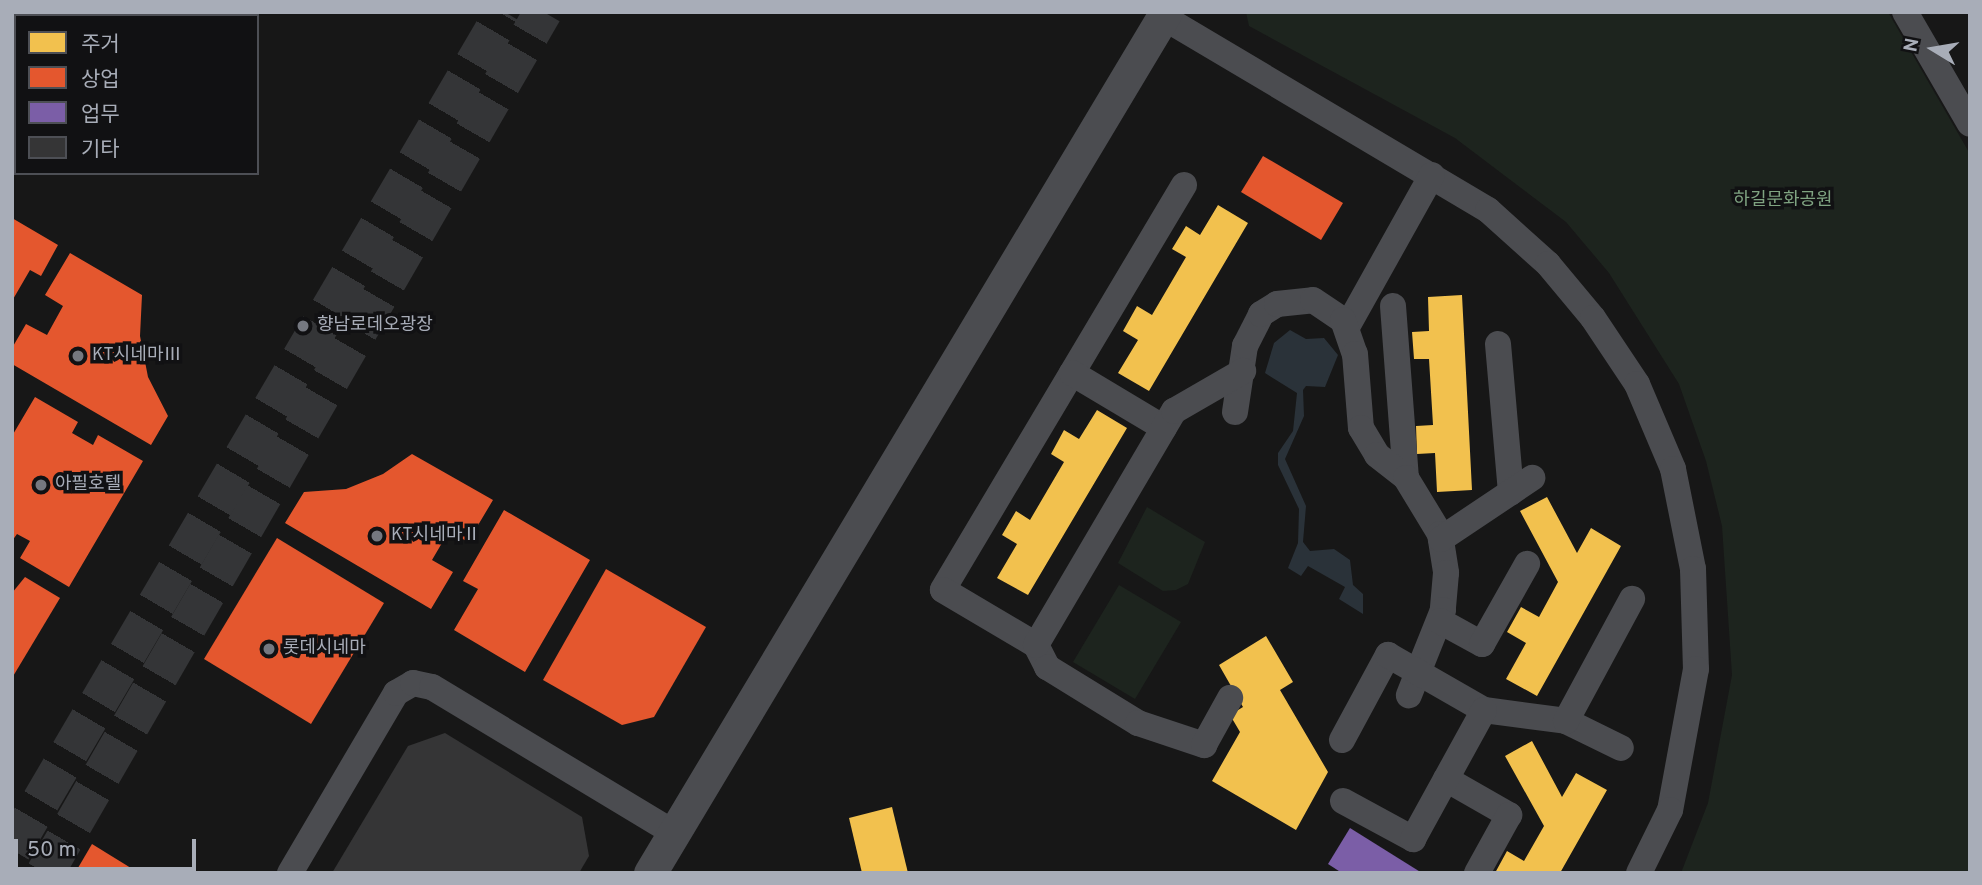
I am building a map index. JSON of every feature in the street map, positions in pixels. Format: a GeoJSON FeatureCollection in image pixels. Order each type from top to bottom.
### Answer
{"type":"FeatureCollection","features":[{"type":"Feature","properties":{"kind":"street"},"geometry":{"type":"LineString","coordinates":[[1905,12],[1970,124]]}},
{"type":"Feature","properties":{"kind":"street"},"geometry":{"type":"LineString","coordinates":[[650,873],[1165,15],[1432,175],[1498,219],[1548,264],[1593,318],[1637,384],[1673,470],[1693,569],[1696,669],[1670,810],[1639,873]]}},
{"type":"Feature","properties":{"kind":"street"},"geometry":{"type":"LineString","coordinates":[[1347,327],[1432,175]]}},
{"type":"Feature","properties":{"kind":"street"},"geometry":{"type":"LineString","coordinates":[[1184,185],[943,590],[1036,645],[1047,667],[1138,723],[1204,745],[1230,698]]}},
{"type":"Feature","properties":{"kind":"street"},"geometry":{"type":"LineString","coordinates":[[1235,412],[1250,328],[1277,304],[1312,300],[1329,308],[1347,327],[1355,354],[1361,428],[1377,455],[1406,478],[1441,539],[1446,573],[1440,621],[1415,684]]}},
{"type":"Feature","properties":{"kind":"street"},"geometry":{"type":"LineString","coordinates":[[1393,306],[1406,478]]}},
{"type":"Feature","properties":{"kind":"street"},"geometry":{"type":"LineString","coordinates":[[1441,539],[1521,485],[1498,344]]}},
{"type":"Feature","properties":{"kind":"street"},"geometry":{"type":"LineString","coordinates":[[1036,645],[1164,429],[1189,400],[1243,371]]}},
{"type":"Feature","properties":{"kind":"street"},"geometry":{"type":"LineString","coordinates":[[1072,373],[1164,429]]}},
{"type":"Feature","properties":{"kind":"street"},"geometry":{"type":"LineString","coordinates":[[1440,621],[1482,644],[1527,564]]}},
{"type":"Feature","properties":{"kind":"street"},"geometry":{"type":"LineString","coordinates":[[1566,721],[1632,599]]}},
{"type":"Feature","properties":{"kind":"street"},"geometry":{"type":"LineString","coordinates":[[1342,740],[1388,655],[1415,684],[1484,710],[1566,721],[1621,748]]}},
{"type":"Feature","properties":{"kind":"street"},"geometry":{"type":"LineString","coordinates":[[290,873],[396,693],[413,684],[432,687],[674,833]]}},
{"type":"Feature","properties":{"kind":"street"},"geometry":{"type":"LineString","coordinates":[[1343,801],[1413,839],[1484,710]]}},
{"type":"Feature","properties":{"kind":"street"},"geometry":{"type":"LineString","coordinates":[[1446,779],[1516,819],[1477,873]]}},
{"type":"Feature","properties":{"kind":"green space","name":"하길문화공원"},"geometry":{"type":"Polygon","coordinates":[[[1246,12],[1888,12],[1970,154],[1970,873],[1681,873],[1708,803],[1732,675],[1722,526],[1706,461],[1679,384],[1609,273],[1566,222],[1455,138],[1249,26],[1246,12]]]}},
{"type":"Feature","properties":{"kind":"green space"},"geometry":{"type":"Polygon","coordinates":[[[1147,507],[1205,542],[1188,584],[1176,590],[1163,591],[1118,563],[1147,507]]]}},
{"type":"Feature","properties":{"kind":"green space"},"geometry":{"type":"Polygon","coordinates":[[[1119,585],[1181,622],[1135,699],[1073,662],[1119,585]]]}},
{"type":"Feature","properties":{"kind":"shaded area"},"geometry":{"type":"Polygon","coordinates":[[[1290,330],[1306,339],[1324,338],[1338,355],[1325,387],[1306,386],[1303,390],[1304,416],[1285,459],[1306,506],[1303,542],[1310,551],[1334,549],[1350,560],[1353,585],[1363,594],[1363,614],[1339,599],[1345,587],[1308,566],[1301,576],[1288,568],[1298,543],[1299,509],[1278,465],[1278,453],[1293,431],[1297,393],[1265,373],[1274,343],[1290,330]]]}},
{"type":"Feature","properties":{"kind":"building: 주거"},"geometry":{"type":"Polygon","coordinates":[[[1218,205],[1248,223],[1149,391],[1118,373],[1138,340],[1123,331],[1137,306],[1152,315],[1186,257],[1172,249],[1186,226],[1200,235],[1218,205]]]}},
{"type":"Feature","properties":{"kind":"building: 주거"},"geometry":{"type":"Polygon","coordinates":[[[1462,295],[1472,490],[1437,492],[1435,453],[1417,454],[1416,426],[1433,425],[1429,359],[1414,359],[1412,332],[1429,331],[1428,297],[1462,295]]]}},
{"type":"Feature","properties":{"kind":"building: 주거"},"geometry":{"type":"Polygon","coordinates":[[[1097,410],[1127,428],[1028,595],[997,578],[1017,544],[1002,535],[1016,511],[1030,520],[1064,462],[1051,454],[1064,430],[1079,439],[1097,410]]]}},
{"type":"Feature","properties":{"kind":"building: 주거"},"geometry":{"type":"Polygon","coordinates":[[[1547,497],[1577,553],[1591,528],[1621,546],[1537,696],[1506,679],[1526,643],[1507,632],[1521,607],[1539,617],[1558,582],[1520,511],[1547,497]]]}},
{"type":"Feature","properties":{"kind":"building: 주거"},"geometry":{"type":"Polygon","coordinates":[[[1266,636],[1293,682],[1280,690],[1328,772],[1296,830],[1212,781],[1240,732],[1230,715],[1243,707],[1219,665],[1266,636]]]}},
{"type":"Feature","properties":{"kind":"building: 주거"},"geometry":{"type":"Polygon","coordinates":[[[1532,741],[1562,797],[1576,773],[1607,790],[1560,873],[1495,873],[1507,851],[1524,861],[1544,826],[1505,756],[1532,741]]]}},
{"type":"Feature","properties":{"kind":"building: 주거"},"geometry":{"type":"Polygon","coordinates":[[[892,807],[908,873],[862,873],[849,818],[892,807]]]}},
{"type":"Feature","properties":{"kind":"building: 상업"},"geometry":{"type":"Polygon","coordinates":[[[1263,156],[1343,203],[1321,240],[1241,192],[1263,156]]]}},
{"type":"Feature","properties":{"kind":"building: 상업"},"geometry":{"type":"Polygon","coordinates":[[[12,218],[58,245],[41,276],[30,270],[12,301],[12,218]]]}},
{"type":"Feature","properties":{"kind":"building: 상업","name":"KT시네마Ⅲ"},"geometry":{"type":"Polygon","coordinates":[[[70,253],[142,295],[140,336],[148,377],[168,416],[151,445],[12,364],[12,348],[26,324],[47,335],[63,306],[45,295],[70,253]]]}},
{"type":"Feature","properties":{"kind":"building: 상업"},"geometry":{"type":"Polygon","coordinates":[[[35,397],[78,422],[72,433],[93,445],[98,435],[143,461],[69,587],[20,558],[30,541],[17,534],[12,541],[12,436],[35,397]]]}},
{"type":"Feature","properties":{"kind":"building: 상업","name":"KT시네마Ⅱ"},"geometry":{"type":"Polygon","coordinates":[[[412,454],[493,500],[468,542],[449,531],[432,560],[453,572],[431,609],[285,523],[304,492],[346,489],[383,474],[412,454]]]}},
{"type":"Feature","properties":{"kind":"building: 상업"},"geometry":{"type":"Polygon","coordinates":[[[504,510],[590,560],[525,672],[454,630],[478,589],[463,581],[504,510]]]}},
{"type":"Feature","properties":{"kind":"building: 상업"},"geometry":{"type":"Polygon","coordinates":[[[277,538],[384,603],[311,724],[204,659],[277,538]]]}},
{"type":"Feature","properties":{"kind":"building: 상업"},"geometry":{"type":"Polygon","coordinates":[[[606,569],[706,627],[654,717],[622,725],[543,680],[606,569]]]}},
{"type":"Feature","properties":{"kind":"building: 상업"},"geometry":{"type":"Polygon","coordinates":[[[25,577],[60,598],[12,678],[12,593],[25,577]]]}},
{"type":"Feature","properties":{"kind":"building: 상업"},"geometry":{"type":"Polygon","coordinates":[[[92,844],[139,873],[75,873],[92,844]]]}},
{"type":"Feature","properties":{"kind":"building: 업무"},"geometry":{"type":"Polygon","coordinates":[[[1350,828],[1422,873],[1342,873],[1328,864],[1350,828]]]}},
{"type":"Feature","properties":{"kind":"building: 기타"},"geometry":{"type":"Polygon","coordinates":[[[445,733],[582,817],[589,856],[579,873],[332,873],[408,746],[445,733]]]}},
{"type":"Feature","properties":{"kind":"tunnel"},"geometry":{"type":"LineString","coordinates":[[12,850],[504,12]]}},
{"type":"Feature","properties":{"kind":"tunnel"},"geometry":{"type":"LineString","coordinates":[[45,873],[543,12]]}},
{"type":"Feature","properties":{"kind":"place","name":"향남로데오광장"},"geometry":{"type":"Point","coordinates":[303,326]}},
{"type":"Feature","properties":{"kind":"place","name":"KT시네마Ⅲ"},"geometry":{"type":"Point","coordinates":[78,356]}},
{"type":"Feature","properties":{"kind":"place","name":"아필호텔"},"geometry":{"type":"Point","coordinates":[41,485]}},
{"type":"Feature","properties":{"kind":"place","name":"KT시네마Ⅱ"},"geometry":{"type":"Point","coordinates":[377,536]}},
{"type":"Feature","properties":{"kind":"place","name":"롯데시네마"},"geometry":{"type":"Point","coordinates":[269,649]}}]}
